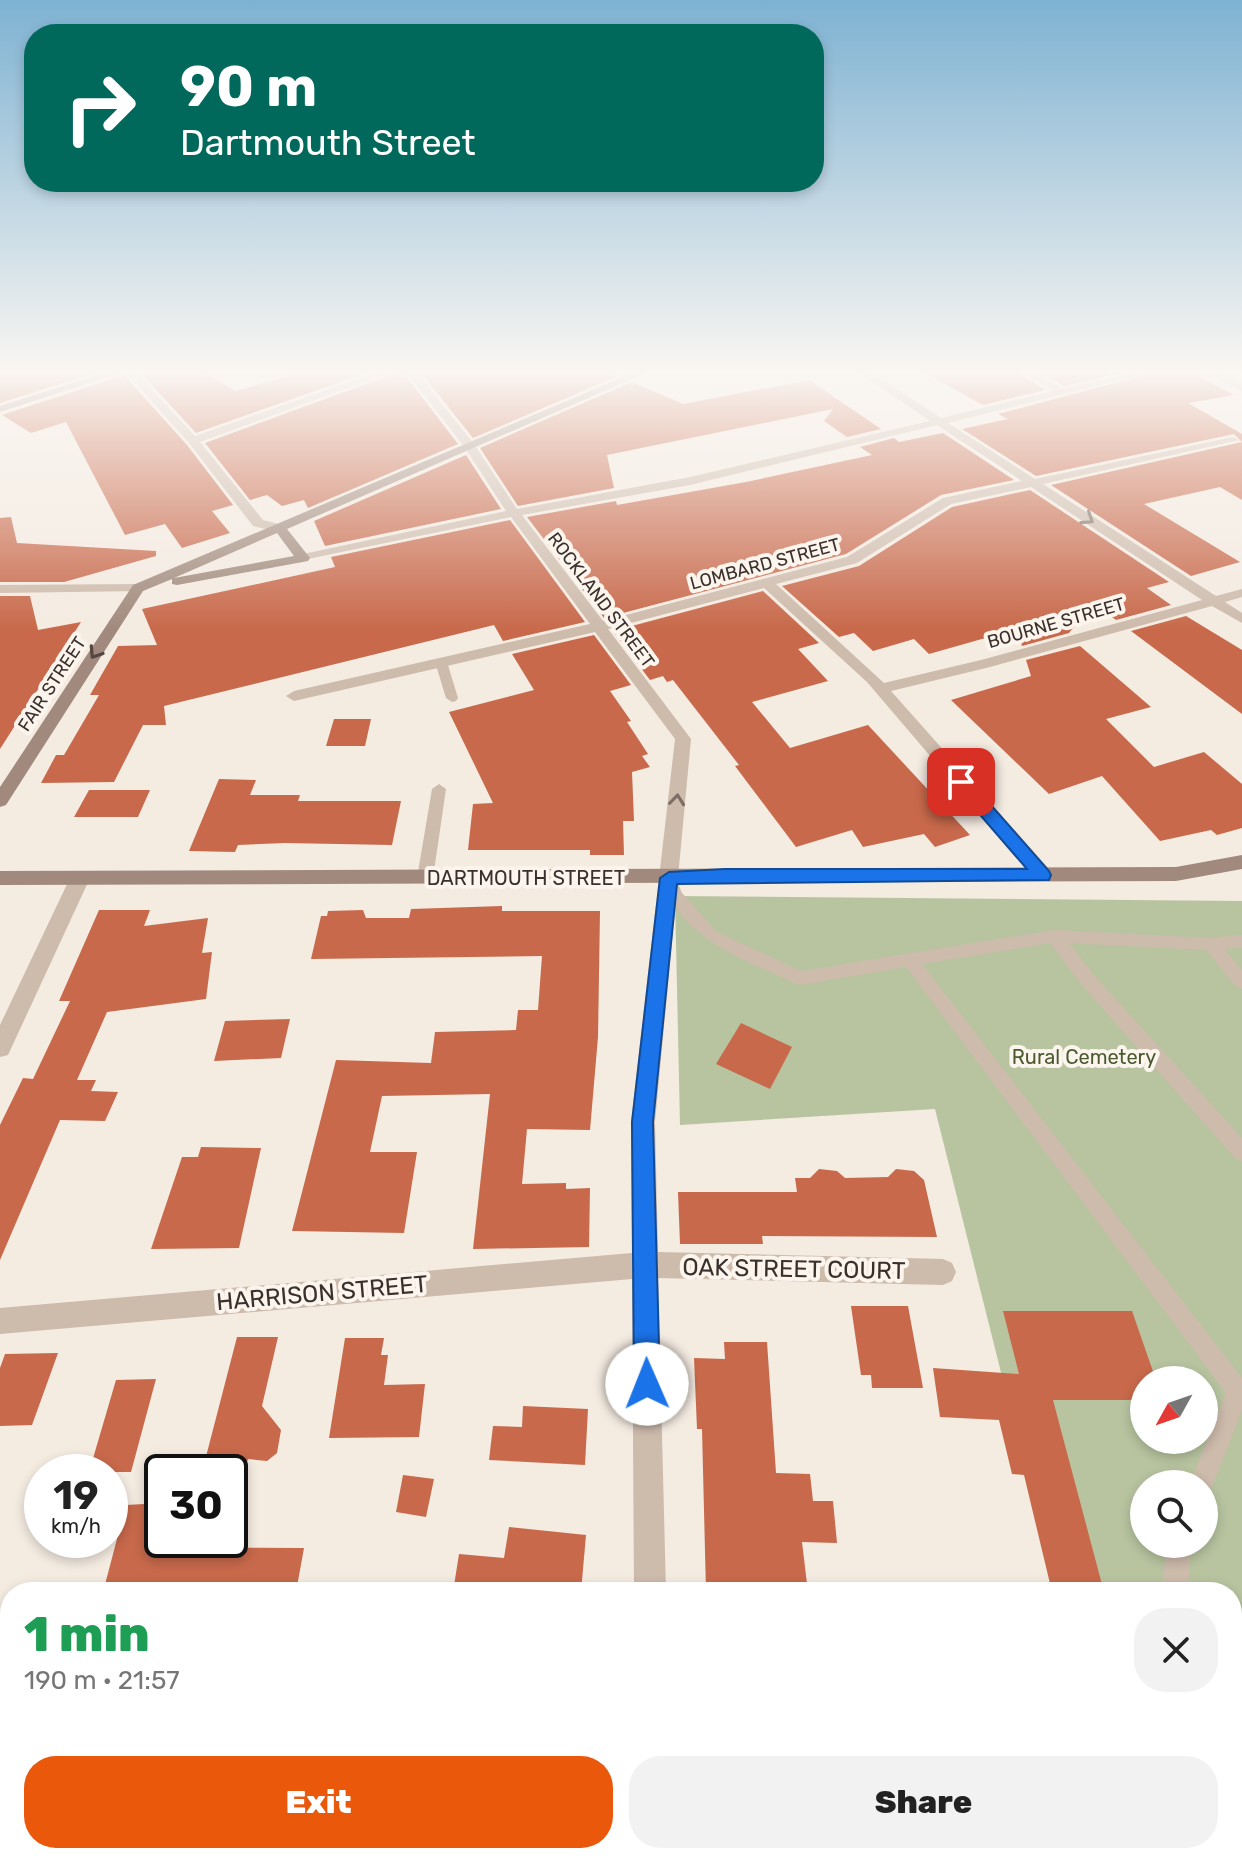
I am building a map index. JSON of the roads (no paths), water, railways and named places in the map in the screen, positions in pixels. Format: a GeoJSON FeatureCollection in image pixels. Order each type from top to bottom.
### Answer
{"type":"FeatureCollection","features":[{"type":"Feature","properties":{"kind":"street"},"geometry":{"type":"LineString","coordinates":[[205,456],[258,523],[281,529],[303,558]]}},
{"type":"Feature","properties":{"kind":"street"},"geometry":{"type":"LineString","coordinates":[[138,588],[447,456]]}},
{"type":"Feature","properties":{"kind":"street","name":"ROCKLAND STREET"},"geometry":{"type":"LineString","coordinates":[[477,456],[514,513],[683,739],[643,1122],[650,1582]]}},
{"type":"Feature","properties":{"kind":"street"},"geometry":{"type":"LineString","coordinates":[[0,589],[138,588],[690,481],[798,456]]}},
{"type":"Feature","properties":{"kind":"street"},"geometry":{"type":"LineString","coordinates":[[990,456],[1242,619]]}},
{"type":"Feature","properties":{"kind":"street","name":"LOMBARD STREET"},"geometry":{"type":"LineString","coordinates":[[294,696],[598,627],[852,560],[947,501],[1161,456]]}},
{"type":"Feature","properties":{"kind":"street"},"geometry":{"type":"LineString","coordinates":[[767,583],[880,689],[1043,875]]}},
{"type":"Feature","properties":{"kind":"street","name":"FAIR STREET"},"geometry":{"type":"LineString","coordinates":[[0,801],[138,588]]}},
{"type":"Feature","properties":{"kind":"street","name":"BOURNE STREET"},"geometry":{"type":"LineString","coordinates":[[880,689],[985,664],[1242,593]]}},
{"type":"Feature","properties":{"kind":"street","name":"DARTMOUTH STREET"},"geometry":{"type":"LineString","coordinates":[[0,878],[1176,874],[1242,862]]}},
{"type":"Feature","properties":{"kind":"street"},"geometry":{"type":"LineString","coordinates":[[0,1048],[80,878]]}},
{"type":"Feature","properties":{"kind":"street","name":"OAK STREET COURT"},"geometry":{"type":"LineString","coordinates":[[645,1265],[943,1272]]}},
{"type":"Feature","properties":{"kind":"street","name":"HARRISON STREET"},"geometry":{"type":"LineString","coordinates":[[0,1321],[645,1265]]}},
{"type":"Feature","properties":{"kind":"lane"},"geometry":{"type":"LineString","coordinates":[[441,662],[452,698]]}},
{"type":"Feature","properties":{"kind":"lane"},"geometry":{"type":"LineString","coordinates":[[425,878],[439,789]]}},
{"type":"Feature","properties":{"kind":"lane"},"geometry":{"type":"LineString","coordinates":[[669,878],[675,896],[711,936],[800,978],[1054,936],[1210,944],[1242,941]]}},
{"type":"Feature","properties":{"kind":"lane"},"geometry":{"type":"LineString","coordinates":[[1054,936],[1086,978],[1242,1152]]}},
{"type":"Feature","properties":{"kind":"lane"},"geometry":{"type":"LineString","coordinates":[[1210,944],[1242,982]]}},
{"type":"Feature","properties":{"kind":"lane"},"geometry":{"type":"LineString","coordinates":[[911,962],[1241,1392],[1208,1470]]}},
{"type":"Feature","properties":{"kind":"lane"},"geometry":{"type":"LineString","coordinates":[[1176,1582],[1178,1558]]}},
{"type":"Feature","properties":{"kind":"park label","name":"Rural Cemetery"},"geometry":{"type":"Point","coordinates":[1084,1057]}}]}
